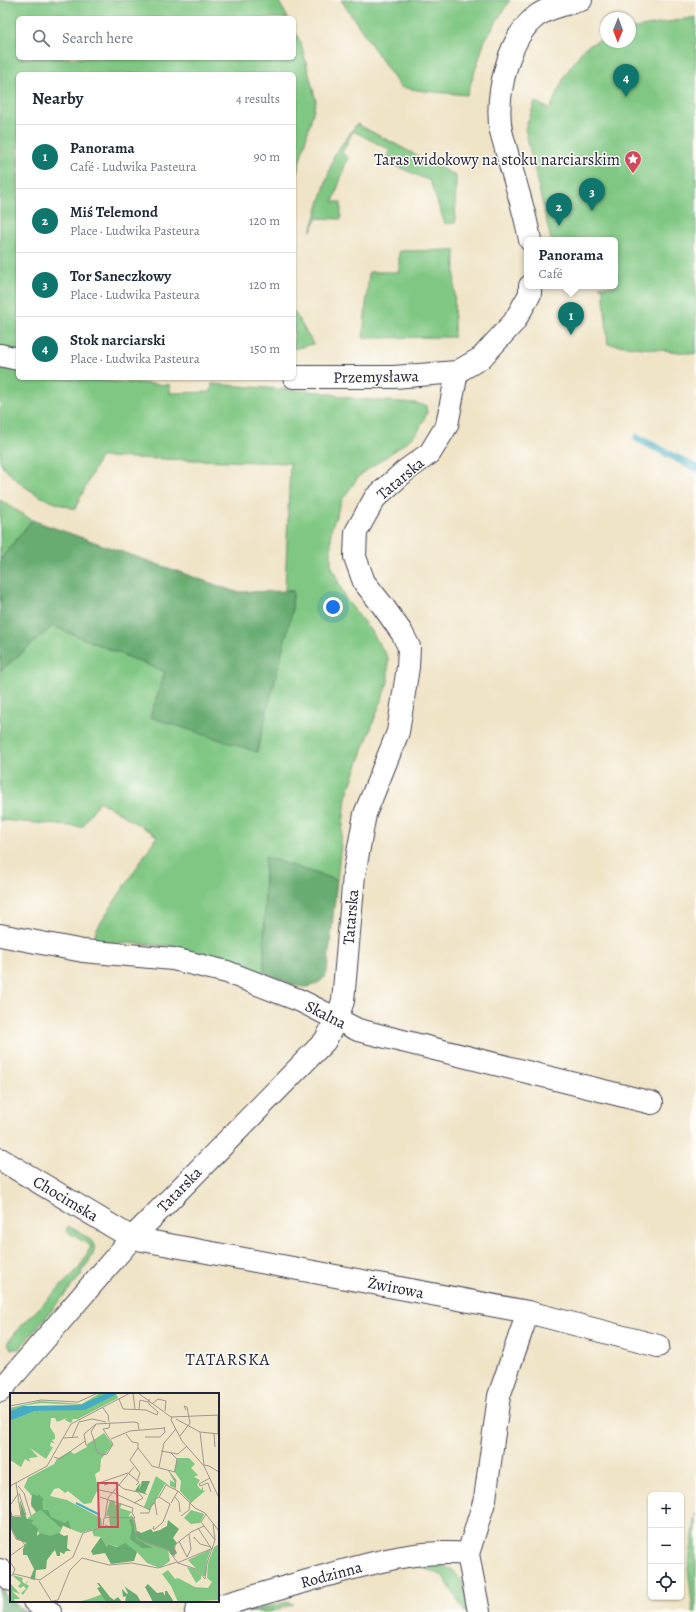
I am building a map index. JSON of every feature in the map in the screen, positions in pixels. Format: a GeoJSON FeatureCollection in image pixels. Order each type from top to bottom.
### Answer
{"type":"FeatureCollection","features":[{"type":"Feature","properties":{"kind":"street"},"geometry":{"type":"LineString","coordinates":[[529,237],[522,204],[501,130],[500,103],[503,74],[521,33],[537,16],[558,6],[581,0]]}},
{"type":"Feature","properties":{"kind":"street"},"geometry":{"type":"LineString","coordinates":[[457,372],[481,358],[514,322],[530,294],[530,289]]}},
{"type":"Feature","properties":{"kind":"street"},"geometry":{"type":"LineString","coordinates":[[0,355],[16,359]]}},
{"type":"Feature","properties":{"kind":"street","name":"Przemysława"},"geometry":{"type":"LineString","coordinates":[[296,377],[394,377],[457,372]]}},
{"type":"Feature","properties":{"kind":"street","name":"Tatarska"},"geometry":{"type":"LineString","coordinates":[[0,1391],[132,1238],[325,1041],[337,1018],[343,1002],[354,875],[366,814],[398,732],[408,667],[409,647],[402,633],[364,582],[355,557],[356,532],[375,498],[405,471],[430,453],[444,431],[447,425],[457,372]]}},
{"type":"Feature","properties":{"kind":"street","name":"Skalna"},"geometry":{"type":"LineString","coordinates":[[0,935],[83,951],[173,959],[227,972],[301,1001],[358,1030],[652,1103]]}},
{"type":"Feature","properties":{"kind":"street","name":"Chocimska"},"geometry":{"type":"LineString","coordinates":[[0,1159],[132,1238]]}},
{"type":"Feature","properties":{"kind":"street","name":"Żwirowa"},"geometry":{"type":"LineString","coordinates":[[132,1238],[528,1312],[658,1346]]}},
{"type":"Feature","properties":{"kind":"street"},"geometry":{"type":"LineString","coordinates":[[479,1612],[468,1554],[484,1499],[499,1396],[528,1312]]}},
{"type":"Feature","properties":{"kind":"street","name":"Rodzinna"},"geometry":{"type":"LineString","coordinates":[[196,1612],[349,1569],[403,1556],[450,1552],[468,1554]]}},
{"type":"Feature","properties":{"kind":"street"},"geometry":{"type":"LineString","coordinates":[[0,1570],[10,1579]]}},
{"type":"Feature","properties":{"kind":"street"},"geometry":{"type":"LineString","coordinates":[[35,1602],[50,1612]]}},
{"type":"Feature","properties":{"kind":"green space"},"geometry":{"type":"Polygon","coordinates":[[[0,0],[278,0],[287,16],[16,16],[16,60],[296,60],[296,34],[301,43],[316,101],[296,176],[296,72],[16,72],[16,359],[0,355],[0,0]]]}},
{"type":"Feature","properties":{"kind":"green space"},"geometry":{"type":"Polygon","coordinates":[[[341,0],[510,0],[485,40],[467,95],[400,87],[341,0]]]}},
{"type":"Feature","properties":{"kind":"green space"},"geometry":{"type":"Polygon","coordinates":[[[696,17],[696,354],[608,344],[603,289],[618,289],[618,237],[550,237],[525,129],[535,102],[550,109],[565,75],[584,48],[600,40],[600,48],[636,48],[636,28],[696,17]]]}},
{"type":"Feature","properties":{"kind":"green space"},"geometry":{"type":"Polygon","coordinates":[[[357,124],[456,176],[455,223],[445,224],[430,181],[385,161],[390,150],[353,131],[342,153],[348,157],[333,202],[341,202],[341,219],[317,218],[311,231],[334,155],[357,124]]]}},
{"type":"Feature","properties":{"kind":"green space"},"geometry":{"type":"Polygon","coordinates":[[[455,250],[454,337],[363,338],[369,272],[399,272],[399,251],[455,250]]]}},
{"type":"Feature","properties":{"kind":"green space"},"geometry":{"type":"Polygon","coordinates":[[[296,314],[313,344],[296,348],[296,314]]]}},
{"type":"Feature","properties":{"kind":"green space"},"geometry":{"type":"Polygon","coordinates":[[[0,368],[16,371],[16,380],[87,380],[170,385],[170,393],[211,392],[212,384],[321,392],[356,399],[416,403],[426,406],[427,413],[419,430],[408,441],[359,476],[342,500],[331,530],[331,564],[345,598],[374,635],[388,658],[388,682],[346,797],[337,880],[265,857],[264,973],[219,958],[170,946],[94,941],[96,930],[157,836],[99,801],[82,827],[0,821],[0,671],[53,626],[165,672],[150,717],[292,612],[293,591],[285,590],[290,463],[100,457],[75,509],[48,500],[28,489],[15,479],[0,462],[0,368]]]}},
{"type":"Feature","properties":{"kind":"green space"},"geometry":{"type":"Polygon","coordinates":[[[0,500],[32,520],[0,560],[0,500]]]}},
{"type":"Feature","properties":{"kind":"green space"},"geometry":{"type":"Polygon","coordinates":[[[32,520],[236,592],[293,591],[292,612],[257,752],[150,717],[165,672],[53,626],[0,671],[0,560],[32,520]]]}},
{"type":"Feature","properties":{"kind":"green space"},"geometry":{"type":"Polygon","coordinates":[[[265,857],[337,880],[327,972],[321,981],[314,985],[302,987],[264,973],[265,857]]]}},
{"type":"Feature","properties":{"kind":"green space"},"geometry":{"type":"Polygon","coordinates":[[[68,1226],[85,1236],[94,1244],[93,1255],[81,1272],[82,1274],[19,1349],[12,1349],[7,1343],[22,1325],[80,1267],[91,1246],[66,1231],[68,1226]]]}},
{"type":"Feature","properties":{"kind":"green space"},"geometry":{"type":"Polygon","coordinates":[[[696,1514],[696,1612],[693,1612],[688,1569],[696,1514]]]}},
{"type":"Feature","properties":{"kind":"green space"},"geometry":{"type":"Polygon","coordinates":[[[429,1563],[452,1569],[462,1581],[471,1612],[465,1612],[443,1576],[414,1564],[429,1563]]]}},
{"type":"Feature","properties":{"kind":"green space"},"geometry":{"type":"Polygon","coordinates":[[[0,1589],[10,1600],[10,1602],[12,1602],[27,1612],[0,1612],[0,1589]]]}},
{"type":"Feature","properties":{"kind":"green space"},"geometry":{"type":"Polygon","coordinates":[[[287,1602],[294,1604],[269,1612],[247,1612],[287,1602]]]}},
{"type":"Feature","properties":{"kind":"waterway"},"geometry":{"type":"LineString","coordinates":[[637,438],[696,468]]}},
{"type":"Feature","properties":{"kind":"place","name":"Stok narciarski"},"geometry":{"type":"Point","coordinates":[626,97]}},
{"type":"Feature","properties":{"kind":"place","name":"Taras widokowy na stoku narciarskim"},"geometry":{"type":"Point","coordinates":[633,174]}},
{"type":"Feature","properties":{"kind":"place","name":"Tor Saneczkowy"},"geometry":{"type":"Point","coordinates":[592,211]}},
{"type":"Feature","properties":{"kind":"place","name":"Miś Telemond"},"geometry":{"type":"Point","coordinates":[559,226]}},
{"type":"Feature","properties":{"kind":"place","name":"Panorama"},"geometry":{"type":"Point","coordinates":[571,335]}},
{"type":"Feature","properties":{"kind":"district","name":"TATARSKA"},"geometry":{"type":"Point","coordinates":[228,1359]}}]}
